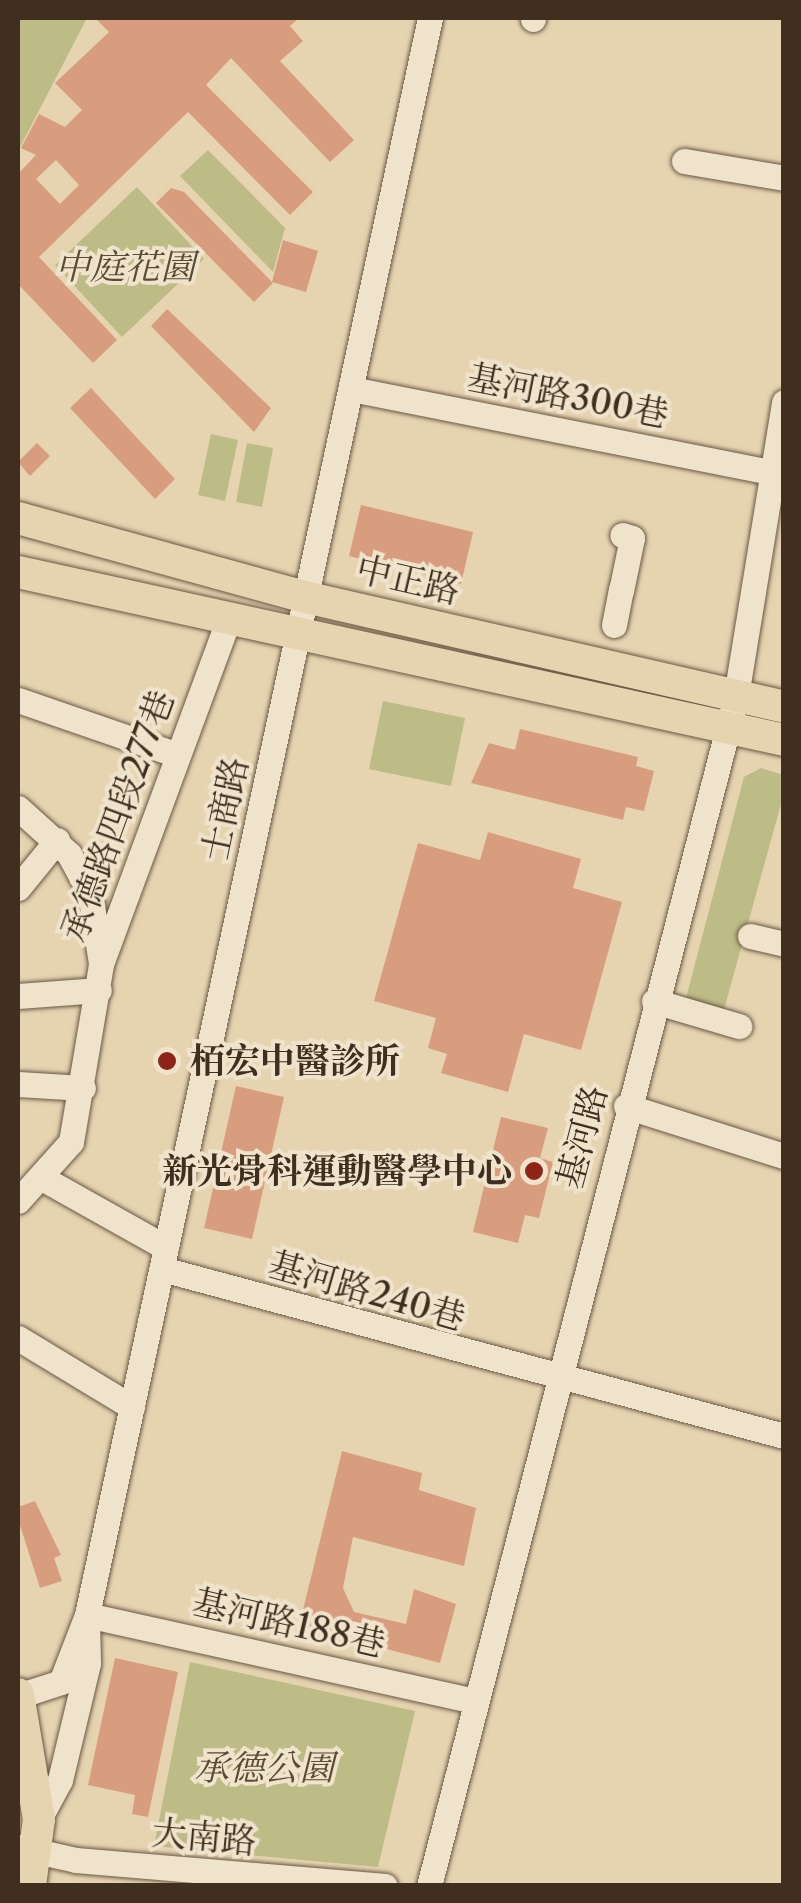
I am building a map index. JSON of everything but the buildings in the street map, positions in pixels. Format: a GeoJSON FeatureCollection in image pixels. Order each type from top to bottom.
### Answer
{"type":"FeatureCollection","features":[{"type":"Feature","properties":{"kind":"main road","name":"中正路"},"geometry":{"type":"LineString","coordinates":[[18,523],[304,598],[784,707]]}},
{"type":"Feature","properties":{"kind":"main road","name":"中正路"},"geometry":{"type":"LineString","coordinates":[[18,572],[299,630],[784,740]]}},
{"type":"Feature","properties":{"kind":"main road"},"geometry":{"type":"LineString","coordinates":[[18,1695],[39,1819],[28,1850],[30,1886]]}},
{"type":"Feature","properties":{"kind":"street","name":"士商路"},"geometry":{"type":"LineString","coordinates":[[18,1695],[61,1682],[86,1614],[430,18]]}},
{"type":"Feature","properties":{"kind":"street"},"geometry":{"type":"LineString","coordinates":[[684,161],[784,178]]}},
{"type":"Feature","properties":{"kind":"street","name":"基河路300巷"},"geometry":{"type":"LineString","coordinates":[[351,390],[772,472]]}},
{"type":"Feature","properties":{"kind":"street","name":"基河路"},"geometry":{"type":"LineString","coordinates":[[429,1886],[554,1379],[736,696],[784,402]]}},
{"type":"Feature","properties":{"kind":"street"},"geometry":{"type":"LineString","coordinates":[[614,625],[632,538],[622,536]]}},
{"type":"Feature","properties":{"kind":"street","name":"承德路四段277巷"},"geometry":{"type":"LineString","coordinates":[[18,1201],[71,1142],[101,964],[175,754],[230,616]]}},
{"type":"Feature","properties":{"kind":"street"},"geometry":{"type":"LineString","coordinates":[[18,700],[175,754]]}},
{"type":"Feature","properties":{"kind":"street"},"geometry":{"type":"LineString","coordinates":[[18,808],[57,840],[90,892],[101,964]]}},
{"type":"Feature","properties":{"kind":"street"},"geometry":{"type":"LineString","coordinates":[[18,888],[57,840]]}},
{"type":"Feature","properties":{"kind":"street"},"geometry":{"type":"LineString","coordinates":[[750,936],[784,944]]}},
{"type":"Feature","properties":{"kind":"street"},"geometry":{"type":"LineString","coordinates":[[18,996],[99,990]]}},
{"type":"Feature","properties":{"kind":"street"},"geometry":{"type":"LineString","coordinates":[[654,1000],[738,1026]]}},
{"type":"Feature","properties":{"kind":"street"},"geometry":{"type":"LineString","coordinates":[[18,1084],[83,1088]]}},
{"type":"Feature","properties":{"kind":"street"},"geometry":{"type":"LineString","coordinates":[[626,1106],[784,1156]]}},
{"type":"Feature","properties":{"kind":"street","name":"基河路240巷"},"geometry":{"type":"LineString","coordinates":[[42,1178],[163,1258],[554,1379],[784,1436]]}},
{"type":"Feature","properties":{"kind":"street"},"geometry":{"type":"LineString","coordinates":[[18,1338],[132,1407]]}},
{"type":"Feature","properties":{"kind":"street","name":"士商路"},"geometry":{"type":"LineString","coordinates":[[39,1819],[60,1780],[84,1680],[86,1614]]}},
{"type":"Feature","properties":{"kind":"street","name":"基河路188巷"},"geometry":{"type":"LineString","coordinates":[[86,1614],[475,1701]]}},
{"type":"Feature","properties":{"kind":"street","name":"大南路"},"geometry":{"type":"LineString","coordinates":[[28,1850],[385,1886]]}},
{"type":"Feature","properties":{"kind":"green space"},"geometry":{"type":"Polygon","coordinates":[[[18,18],[87,18],[18,151],[18,18]]]}},
{"type":"Feature","properties":{"kind":"green space"},"geometry":{"type":"Polygon","coordinates":[[[208,150],[285,228],[273,272],[180,176],[208,150]]]}},
{"type":"Feature","properties":{"kind":"green space","name":"中庭花園"},"geometry":{"type":"Polygon","coordinates":[[[137,187],[204,259],[122,337],[55,265],[137,187]]]}},
{"type":"Feature","properties":{"kind":"green space"},"geometry":{"type":"Polygon","coordinates":[[[211,434],[238,440],[225,501],[198,495],[211,434]]]}},
{"type":"Feature","properties":{"kind":"green space"},"geometry":{"type":"Polygon","coordinates":[[[247,443],[273,448],[262,507],[236,502],[247,443]]]}},
{"type":"Feature","properties":{"kind":"green space"},"geometry":{"type":"Polygon","coordinates":[[[383,701],[465,718],[451,786],[369,769],[383,701]]]}},
{"type":"Feature","properties":{"kind":"green space"},"geometry":{"type":"Polygon","coordinates":[[[761,768],[783,775],[783,797],[723,1013],[685,1002],[744,777],[761,768]]]}},
{"type":"Feature","properties":{"kind":"green space","name":"承德公園"},"geometry":{"type":"Polygon","coordinates":[[[190,1662],[415,1711],[378,1867],[154,1846],[190,1662]]]}},
{"type":"Feature","properties":{"kind":"place","name":"栢宏中醫診所"},"geometry":{"type":"Point","coordinates":[167,1061]}},
{"type":"Feature","properties":{"kind":"place","name":"新光骨科運動醫學中心"},"geometry":{"type":"Point","coordinates":[534,1171]}}]}
